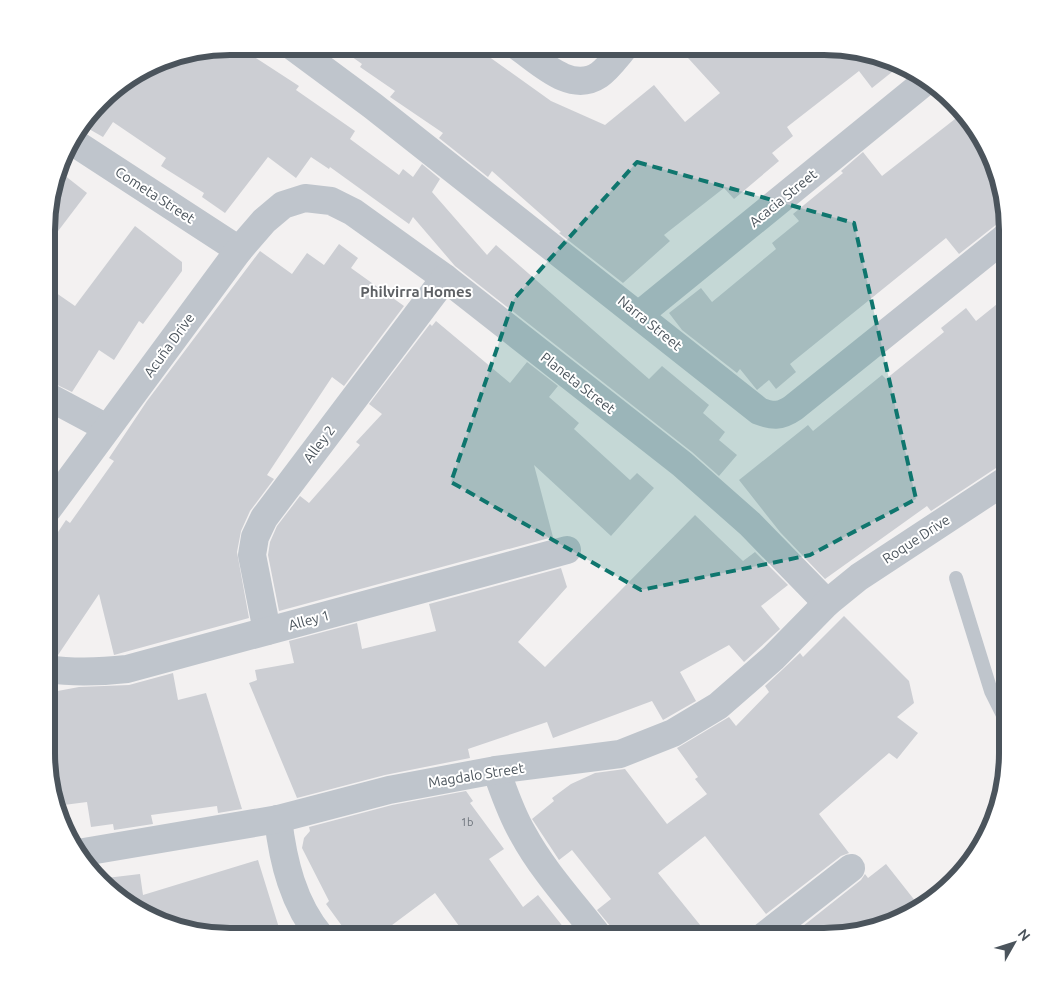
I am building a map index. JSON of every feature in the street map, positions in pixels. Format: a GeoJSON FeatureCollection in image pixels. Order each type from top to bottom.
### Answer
{"type":"FeatureCollection","features":[{"type":"Feature","properties":{"kind":"street","name":"Narra Street"},"geometry":{"type":"LineString","coordinates":[[304,55],[374,106],[640,314],[759,411],[770,416],[783,415],[999,242]]}},
{"type":"Feature","properties":{"kind":"street"},"geometry":{"type":"LineString","coordinates":[[530,55],[563,78],[576,82],[588,81],[600,74],[617,55]]}},
{"type":"Feature","properties":{"kind":"street","name":"Acacia Street"},"geometry":{"type":"LineString","coordinates":[[640,314],[922,85]]}},
{"type":"Feature","properties":{"kind":"street","name":"Cometa Street"},"geometry":{"type":"LineString","coordinates":[[77,145],[239,250]]}},
{"type":"Feature","properties":{"kind":"street","name":"Acuña Drive"},"geometry":{"type":"LineString","coordinates":[[55,499],[239,250],[264,221],[283,205],[305,198]]}},
{"type":"Feature","properties":{"kind":"street","name":"Planeta Street"},"geometry":{"type":"LineString","coordinates":[[305,198],[331,202],[353,212],[446,278],[682,464],[750,524],[827,603]]}},
{"type":"Feature","properties":{"kind":"street","name":"Alley 2"},"geometry":{"type":"LineString","coordinates":[[267,631],[252,555],[255,537],[264,518],[446,278]]}},
{"type":"Feature","properties":{"kind":"street"},"geometry":{"type":"LineString","coordinates":[[55,400],[107,428]]}},
{"type":"Feature","properties":{"kind":"street","name":"Roque Drive"},"geometry":{"type":"LineString","coordinates":[[827,603],[859,577],[999,486]]}},
{"type":"Feature","properties":{"kind":"street","name":"Alley 1"},"geometry":{"type":"LineString","coordinates":[[55,669],[93,673],[127,669],[568,550]]}},
{"type":"Feature","properties":{"kind":"street","name":"Magdalo Street"},"geometry":{"type":"LineString","coordinates":[[85,852],[278,819],[389,790],[496,770],[620,754],[673,733],[718,706],[746,683],[827,603]]}},
{"type":"Feature","properties":{"kind":"street"},"geometry":{"type":"LineString","coordinates":[[496,770],[510,811],[523,835],[539,860],[593,928]]}},
{"type":"Feature","properties":{"kind":"street"},"geometry":{"type":"LineString","coordinates":[[278,819],[288,873],[299,904],[314,928]]}},
{"type":"Feature","properties":{"kind":"street"},"geometry":{"type":"LineString","coordinates":[[774,928],[851,868]]}},
{"type":"Feature","properties":{"kind":"lane"},"geometry":{"type":"LineString","coordinates":[[956,578],[991,691],[999,707]]}},
{"type":"Feature","properties":{"kind":"highlighted area"},"geometry":{"type":"Polygon","coordinates":[[[637,162],[854,223],[916,499],[810,555],[641,590],[451,482],[514,299],[637,162]]]}},
{"type":"Feature","properties":{"kind":"building"},"geometry":{"type":"Polygon","coordinates":[[[218,55],[238,55],[241,57],[242,55],[251,55],[299,86],[296,90],[355,131],[350,139],[399,175],[403,169],[413,177],[422,164],[440,179],[432,192],[487,255],[496,245],[649,379],[662,366],[709,405],[703,413],[725,432],[719,440],[737,455],[719,476],[692,452],[455,266],[413,217],[409,224],[330,167],[329,169],[311,157],[296,178],[268,157],[225,213],[202,197],[204,193],[161,166],[166,158],[113,122],[103,137],[87,128],[91,123],[114,98],[152,73],[173,64],[196,58],[218,55]]]}},
{"type":"Feature","properties":{"kind":"building"},"geometry":{"type":"Polygon","coordinates":[[[350,55],[487,55],[551,101],[605,125],[654,85],[685,122],[720,93],[685,55],[836,55],[870,61],[895,70],[872,88],[859,71],[787,127],[793,136],[772,153],[779,161],[734,199],[724,188],[664,235],[670,241],[623,283],[559,233],[561,232],[492,171],[488,177],[439,138],[443,133],[390,97],[395,91],[360,67],[362,64],[350,55]]]}},
{"type":"Feature","properties":{"kind":"building"},"geometry":{"type":"Polygon","coordinates":[[[958,117],[976,142],[990,173],[996,196],[999,223],[959,254],[946,238],[790,364],[796,372],[776,389],[769,380],[757,390],[740,369],[737,373],[682,330],[669,313],[701,288],[712,302],[776,249],[772,243],[799,221],[793,214],[843,173],[841,171],[863,152],[882,176],[958,117]]]}},
{"type":"Feature","properties":{"kind":"building"},"geometry":{"type":"Polygon","coordinates":[[[64,175],[87,193],[55,235],[56,207],[64,175]]]}},
{"type":"Feature","properties":{"kind":"building"},"geometry":{"type":"Polygon","coordinates":[[[135,226],[182,262],[182,271],[143,324],[139,321],[114,360],[99,350],[72,392],[55,384],[55,292],[75,306],[135,226]]]}},
{"type":"Feature","properties":{"kind":"building"},"geometry":{"type":"Polygon","coordinates":[[[339,244],[358,258],[351,268],[404,306],[344,386],[332,377],[267,475],[274,479],[250,511],[241,531],[237,552],[249,618],[114,655],[99,594],[58,655],[55,655],[55,536],[66,520],[70,523],[114,461],[109,458],[147,401],[260,251],[292,274],[307,253],[324,265],[339,244]]]}},
{"type":"Feature","properties":{"kind":"building"},"geometry":{"type":"Polygon","coordinates":[[[999,302],[999,466],[931,511],[927,506],[825,579],[780,532],[739,480],[808,425],[813,431],[882,375],[886,379],[944,332],[941,328],[966,308],[976,321],[999,302]]]}},
{"type":"Feature","properties":{"kind":"building"},"geometry":{"type":"Polygon","coordinates":[[[436,321],[510,383],[527,362],[558,386],[549,397],[579,423],[574,429],[630,480],[637,473],[654,488],[611,536],[534,465],[553,537],[279,611],[268,555],[270,542],[277,526],[300,496],[309,503],[360,445],[356,442],[382,414],[369,404],[430,324],[432,326],[436,321]]]}},
{"type":"Feature","properties":{"kind":"building"},"geometry":{"type":"Polygon","coordinates":[[[695,515],[743,561],[755,552],[788,585],[761,606],[780,629],[744,662],[729,645],[680,672],[696,701],[663,720],[652,701],[553,738],[547,722],[468,749],[470,758],[385,775],[297,798],[249,683],[257,680],[255,670],[294,663],[289,641],[357,623],[362,649],[436,631],[429,604],[561,568],[567,587],[518,642],[545,667],[695,515]]]}},
{"type":"Feature","properties":{"kind":"building"},"geometry":{"type":"Polygon","coordinates":[[[844,616],[909,681],[914,703],[897,717],[918,733],[897,759],[889,753],[819,814],[849,853],[841,856],[766,914],[705,836],[658,873],[703,928],[611,928],[597,910],[611,899],[572,850],[559,860],[532,819],[554,801],[552,798],[571,784],[595,773],[625,769],[667,824],[707,794],[695,779],[698,777],[677,748],[729,717],[736,726],[769,692],[765,686],[800,653],[803,657],[844,616]]]}},
{"type":"Feature","properties":{"kind":"building"},"geometry":{"type":"Polygon","coordinates":[[[173,673],[178,700],[206,693],[242,809],[218,813],[217,806],[151,815],[153,824],[114,830],[113,824],[91,827],[87,802],[63,805],[55,765],[55,692],[79,687],[129,685],[173,673]]]}},
{"type":"Feature","properties":{"kind":"building"},"geometry":{"type":"Polygon","coordinates":[[[466,791],[473,801],[470,803],[504,849],[489,859],[523,907],[538,895],[564,928],[460,928],[435,893],[388,928],[343,928],[326,904],[329,901],[302,848],[304,838],[310,831],[309,827],[392,805],[466,791]]]}},
{"type":"Feature","properties":{"kind":"building"},"geometry":{"type":"Polygon","coordinates":[[[258,860],[279,928],[207,927],[173,919],[142,905],[107,878],[140,874],[143,895],[258,860]]]}},
{"type":"Feature","properties":{"kind":"building"},"geometry":{"type":"Polygon","coordinates":[[[886,864],[916,902],[881,919],[858,925],[836,928],[805,928],[803,926],[861,880],[865,874],[868,878],[886,864]]]}},
{"type":"Feature","properties":{"kind":"district","name":"Philvirra Homes"},"geometry":{"type":"Point","coordinates":[416,291]}}]}
